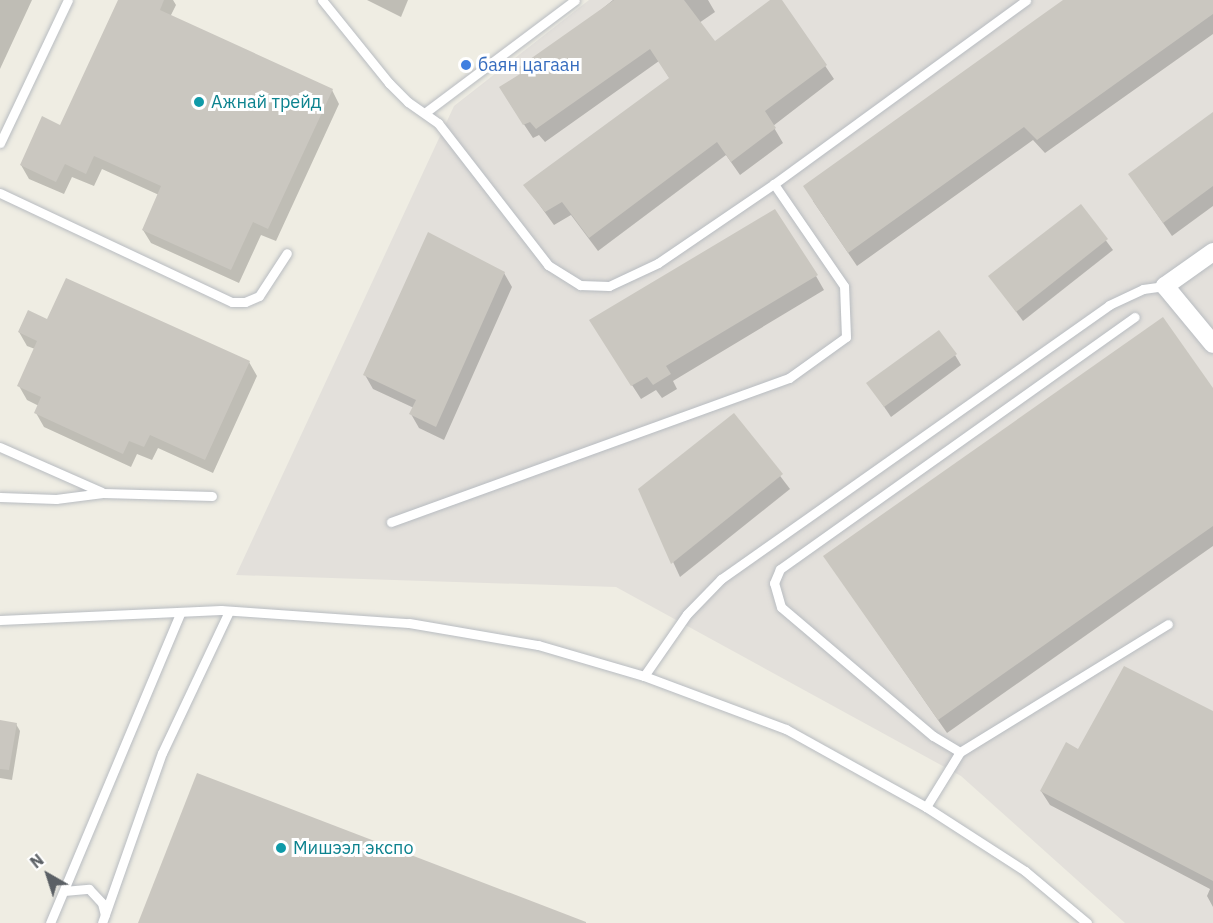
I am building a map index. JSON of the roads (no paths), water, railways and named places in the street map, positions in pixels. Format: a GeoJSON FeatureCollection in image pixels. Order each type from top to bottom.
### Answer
{"type":"FeatureCollection","features":[{"type":"Feature","properties":{"kind":"street"},"geometry":{"type":"LineString","coordinates":[[1213,252],[1166,286],[1213,344]]}},
{"type":"Feature","properties":{"kind":"lane"},"geometry":{"type":"LineString","coordinates":[[0,143],[68,0]]}},
{"type":"Feature","properties":{"kind":"lane"},"geometry":{"type":"LineString","coordinates":[[321,0],[389,83],[408,102],[426,112],[548,265],[580,285],[609,286],[658,262],[774,184],[1026,0]]}},
{"type":"Feature","properties":{"kind":"lane"},"geometry":{"type":"LineString","coordinates":[[426,112],[574,0]]}},
{"type":"Feature","properties":{"kind":"lane"},"geometry":{"type":"LineString","coordinates":[[391,522],[789,378],[846,337],[844,286],[774,184]]}},
{"type":"Feature","properties":{"kind":"lane"},"geometry":{"type":"LineString","coordinates":[[0,193],[232,302],[245,302],[259,296],[288,254]]}},
{"type":"Feature","properties":{"kind":"lane"},"geometry":{"type":"LineString","coordinates":[[644,675],[687,614],[721,579],[1109,305],[1143,289],[1166,286]]}},
{"type":"Feature","properties":{"kind":"lane"},"geometry":{"type":"LineString","coordinates":[[960,752],[933,736],[781,607],[774,582],[780,569],[1134,317]]}},
{"type":"Feature","properties":{"kind":"lane"},"geometry":{"type":"LineString","coordinates":[[0,447],[103,493]]}},
{"type":"Feature","properties":{"kind":"lane"},"geometry":{"type":"LineString","coordinates":[[0,497],[56,499],[103,493],[212,496]]}},
{"type":"Feature","properties":{"kind":"lane"},"geometry":{"type":"LineString","coordinates":[[104,920],[162,753],[229,611]]}},
{"type":"Feature","properties":{"kind":"lane"},"geometry":{"type":"LineString","coordinates":[[0,620],[229,611],[408,623],[538,645],[644,675],[786,729],[926,807],[1025,872],[1087,923]]}},
{"type":"Feature","properties":{"kind":"lane"},"geometry":{"type":"LineString","coordinates":[[50,923],[181,612]]}},
{"type":"Feature","properties":{"kind":"lane"},"geometry":{"type":"LineString","coordinates":[[926,807],[960,752],[1168,624]]}},
{"type":"Feature","properties":{"kind":"lane"},"geometry":{"type":"LineString","coordinates":[[64,891],[89,889],[102,903],[104,920]]}},
{"type":"Feature","properties":{"kind":"place","name":"баян цагаан"},"geometry":{"type":"Point","coordinates":[466,65]}},
{"type":"Feature","properties":{"kind":"place","name":"Ажнай трейд"},"geometry":{"type":"Point","coordinates":[199,102]}},
{"type":"Feature","properties":{"kind":"place","name":"Мишээл экспо"},"geometry":{"type":"Point","coordinates":[281,848]}}]}
